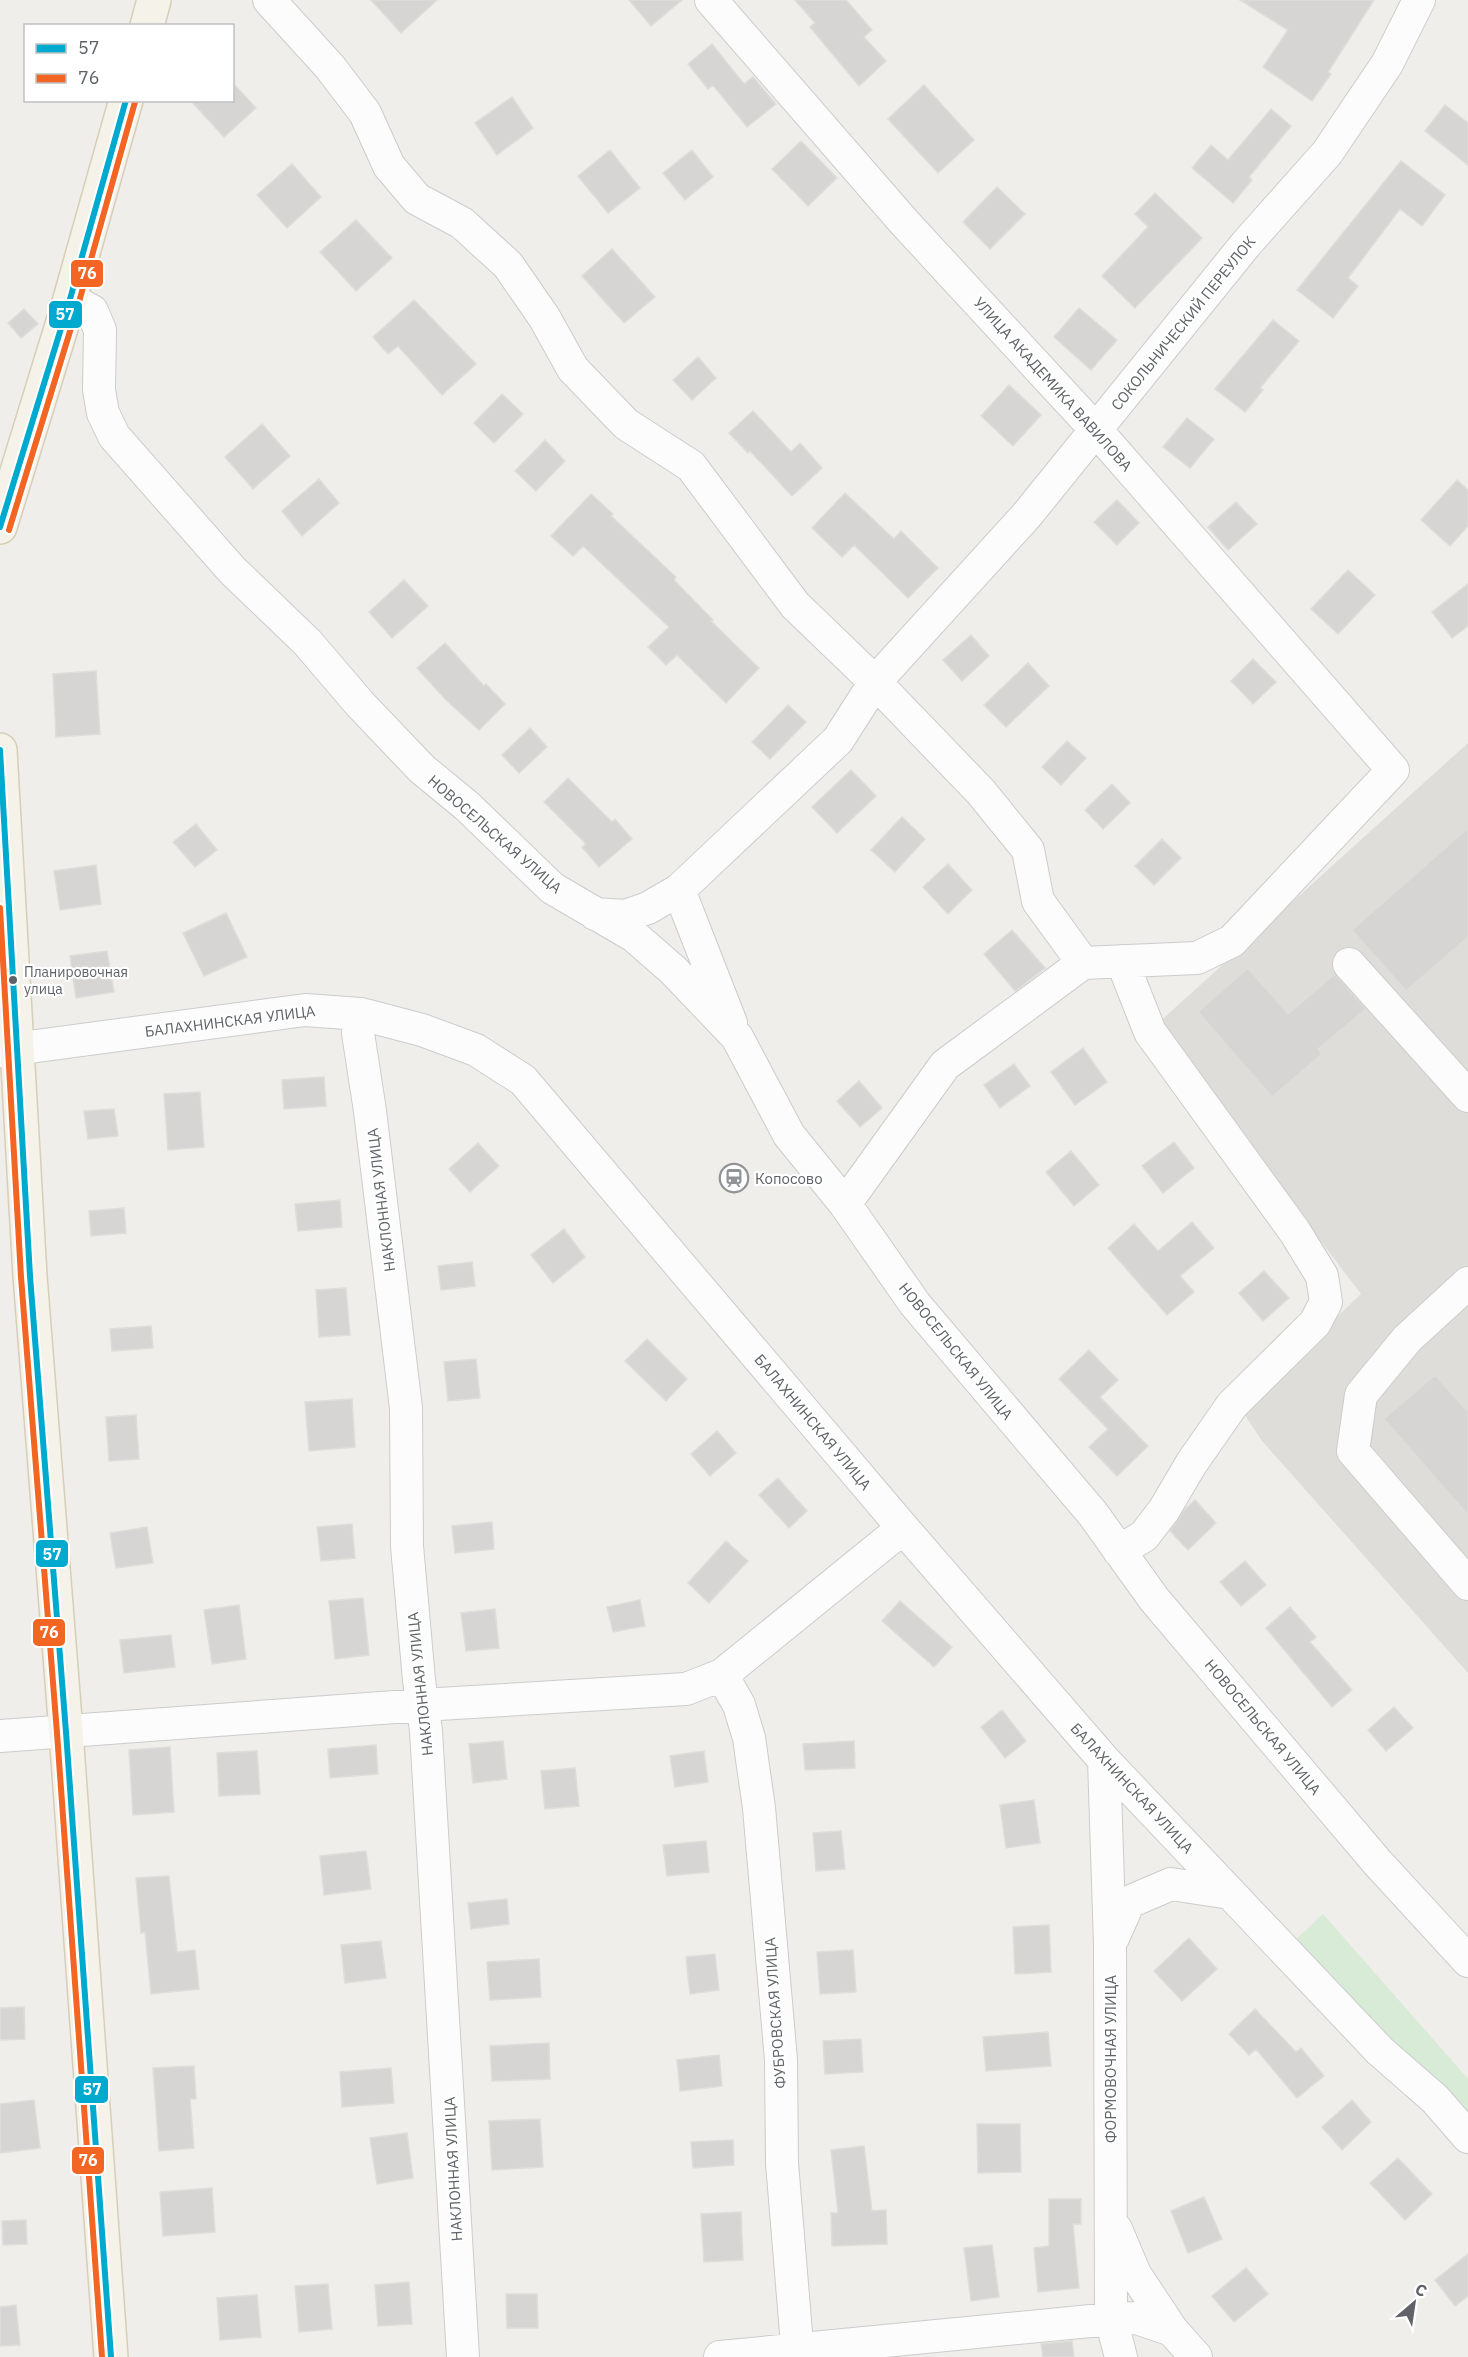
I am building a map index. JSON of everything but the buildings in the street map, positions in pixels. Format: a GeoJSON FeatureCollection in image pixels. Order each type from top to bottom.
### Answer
{"type":"FeatureCollection","features":[{"type":"Feature","properties":{"kind":"main road"},"geometry":{"type":"LineString","coordinates":[[148,24],[154,0]]}},
{"type":"Feature","properties":{"kind":"main road"},"geometry":{"type":"LineString","coordinates":[[0,527],[70,299],[125,102]]}},
{"type":"Feature","properties":{"kind":"main road"},"geometry":{"type":"LineString","coordinates":[[0,750],[9,1050],[30,1276],[66,1732],[111,2357]]}},
{"type":"Feature","properties":{"kind":"street"},"geometry":{"type":"LineString","coordinates":[[269,0],[330,67],[365,113],[389,166],[417,199],[462,223],[508,265],[544,316],[573,369],[626,424],[691,466],[795,605],[875,682],[981,792],[1028,850],[1038,901],[1083,963]]}},
{"type":"Feature","properties":{"kind":"street","name":"УЛИЦА АКАДЕМИКА ВАВИЛОВА"},"geometry":{"type":"LineString","coordinates":[[711,0],[904,222],[1096,430],[1393,770],[1232,941],[1197,958],[1122,961]]}},
{"type":"Feature","properties":{"kind":"street","name":"СОКОЛЬНИЧЕСКИЙ ПЕРЕУЛОК"},"geometry":{"type":"LineString","coordinates":[[595,914],[625,916],[648,909],[679,890],[838,740],[875,682],[1026,516],[1246,244],[1327,153],[1388,64],[1419,0]]}},
{"type":"Feature","properties":{"kind":"street","name":"НОВОСЕЛЬСКАЯ УЛИЦА"},"geometry":{"type":"LineString","coordinates":[[70,299],[92,311],[100,330],[99,390],[103,413],[114,436],[232,570],[307,642],[360,704],[422,769],[467,806],[552,888],[634,936],[673,970],[737,1037],[789,1136],[844,1204],[915,1304],[1093,1514],[1154,1599],[1377,1862],[1468,1961]]}},
{"type":"Feature","properties":{"kind":"street"},"geometry":{"type":"LineString","coordinates":[[679,890],[737,1037]]}},
{"type":"Feature","properties":{"kind":"street"},"geometry":{"type":"LineString","coordinates":[[844,1204],[945,1065],[1083,963],[1122,961],[1150,1032],[1295,1232],[1322,1276],[1326,1302],[1315,1323],[1232,1405],[1191,1464],[1164,1510],[1144,1536],[1119,1551]]}},
{"type":"Feature","properties":{"kind":"street"},"geometry":{"type":"LineString","coordinates":[[1349,964],[1468,1096]]}},
{"type":"Feature","properties":{"kind":"street","name":"БАЛАХНИНСКАЯ УЛИЦА"},"geometry":{"type":"LineString","coordinates":[[9,1050],[305,1010],[361,1014],[422,1030],[476,1050],[523,1080],[903,1528],[1104,1760],[1380,2051],[1436,2099],[1468,2137]]}},
{"type":"Feature","properties":{"kind":"street","name":"НАКЛОННАЯ УЛИЦА"},"geometry":{"type":"LineString","coordinates":[[361,1014],[358,1033],[406,1408],[407,1546],[426,1731],[463,2357]]}},
{"type":"Feature","properties":{"kind":"street"},"geometry":{"type":"LineString","coordinates":[[1468,1283],[1407,1339],[1361,1395],[1353,1451],[1468,1584]]}},
{"type":"Feature","properties":{"kind":"street"},"geometry":{"type":"LineString","coordinates":[[0,1736],[422,1705],[686,1689],[722,1675],[903,1528]]}},
{"type":"Feature","properties":{"kind":"street","name":"ФУБРОВСКАЯ УЛИЦА"},"geometry":{"type":"LineString","coordinates":[[722,1675],[738,1705],[749,1738],[759,1808],[781,2060],[782,2163],[798,2353]]}},
{"type":"Feature","properties":{"kind":"street","name":"ФОРМОВОЧНАЯ УЛИЦА"},"geometry":{"type":"LineString","coordinates":[[1104,1760],[1110,1944],[1111,2319],[1121,2357]]}},
{"type":"Feature","properties":{"kind":"street"},"geometry":{"type":"LineString","coordinates":[[1110,1944],[1129,1902],[1172,1884],[1230,1893]]}},
{"type":"Feature","properties":{"kind":"street"},"geometry":{"type":"LineString","coordinates":[[1110,2214],[1135,2274],[1172,2330],[1196,2357]]}},
{"type":"Feature","properties":{"kind":"street"},"geometry":{"type":"LineString","coordinates":[[720,2357],[798,2353],[1111,2319],[1137,2318],[1172,2330]]}},
{"type":"Feature","properties":{"kind":"shaded area"},"geometry":{"type":"Polygon","coordinates":[[[1468,743],[1468,1673],[1263,1442],[1240,1408],[1361,1294],[1156,1025],[1468,743]]]}},
{"type":"Feature","properties":{"kind":"green space"},"geometry":{"type":"Polygon","coordinates":[[[1323,1914],[1468,2079],[1468,2123],[1292,1943],[1323,1914]]]}},
{"type":"Feature","properties":{"kind":"transit line","name":"57"},"geometry":{"type":"LineString","coordinates":[[0,527],[70,299],[125,102]]}},
{"type":"Feature","properties":{"kind":"transit line","name":"76"},"geometry":{"type":"LineString","coordinates":[[9,530],[79,302],[135,102]]}},
{"type":"Feature","properties":{"kind":"transit line","name":"57"},"geometry":{"type":"LineString","coordinates":[[0,750],[30,1276],[66,1732],[111,2357]]}},
{"type":"Feature","properties":{"kind":"transit line","name":"76"},"geometry":{"type":"LineString","coordinates":[[0,908],[21,1277],[102,2357]]}},
{"type":"Feature","properties":{"kind":"place","name":"Планировочная улица"},"geometry":{"type":"Point","coordinates":[13,980]}},
{"type":"Feature","properties":{"kind":"place","name":"Копосово"},"geometry":{"type":"Point","coordinates":[734,1178]}}]}
